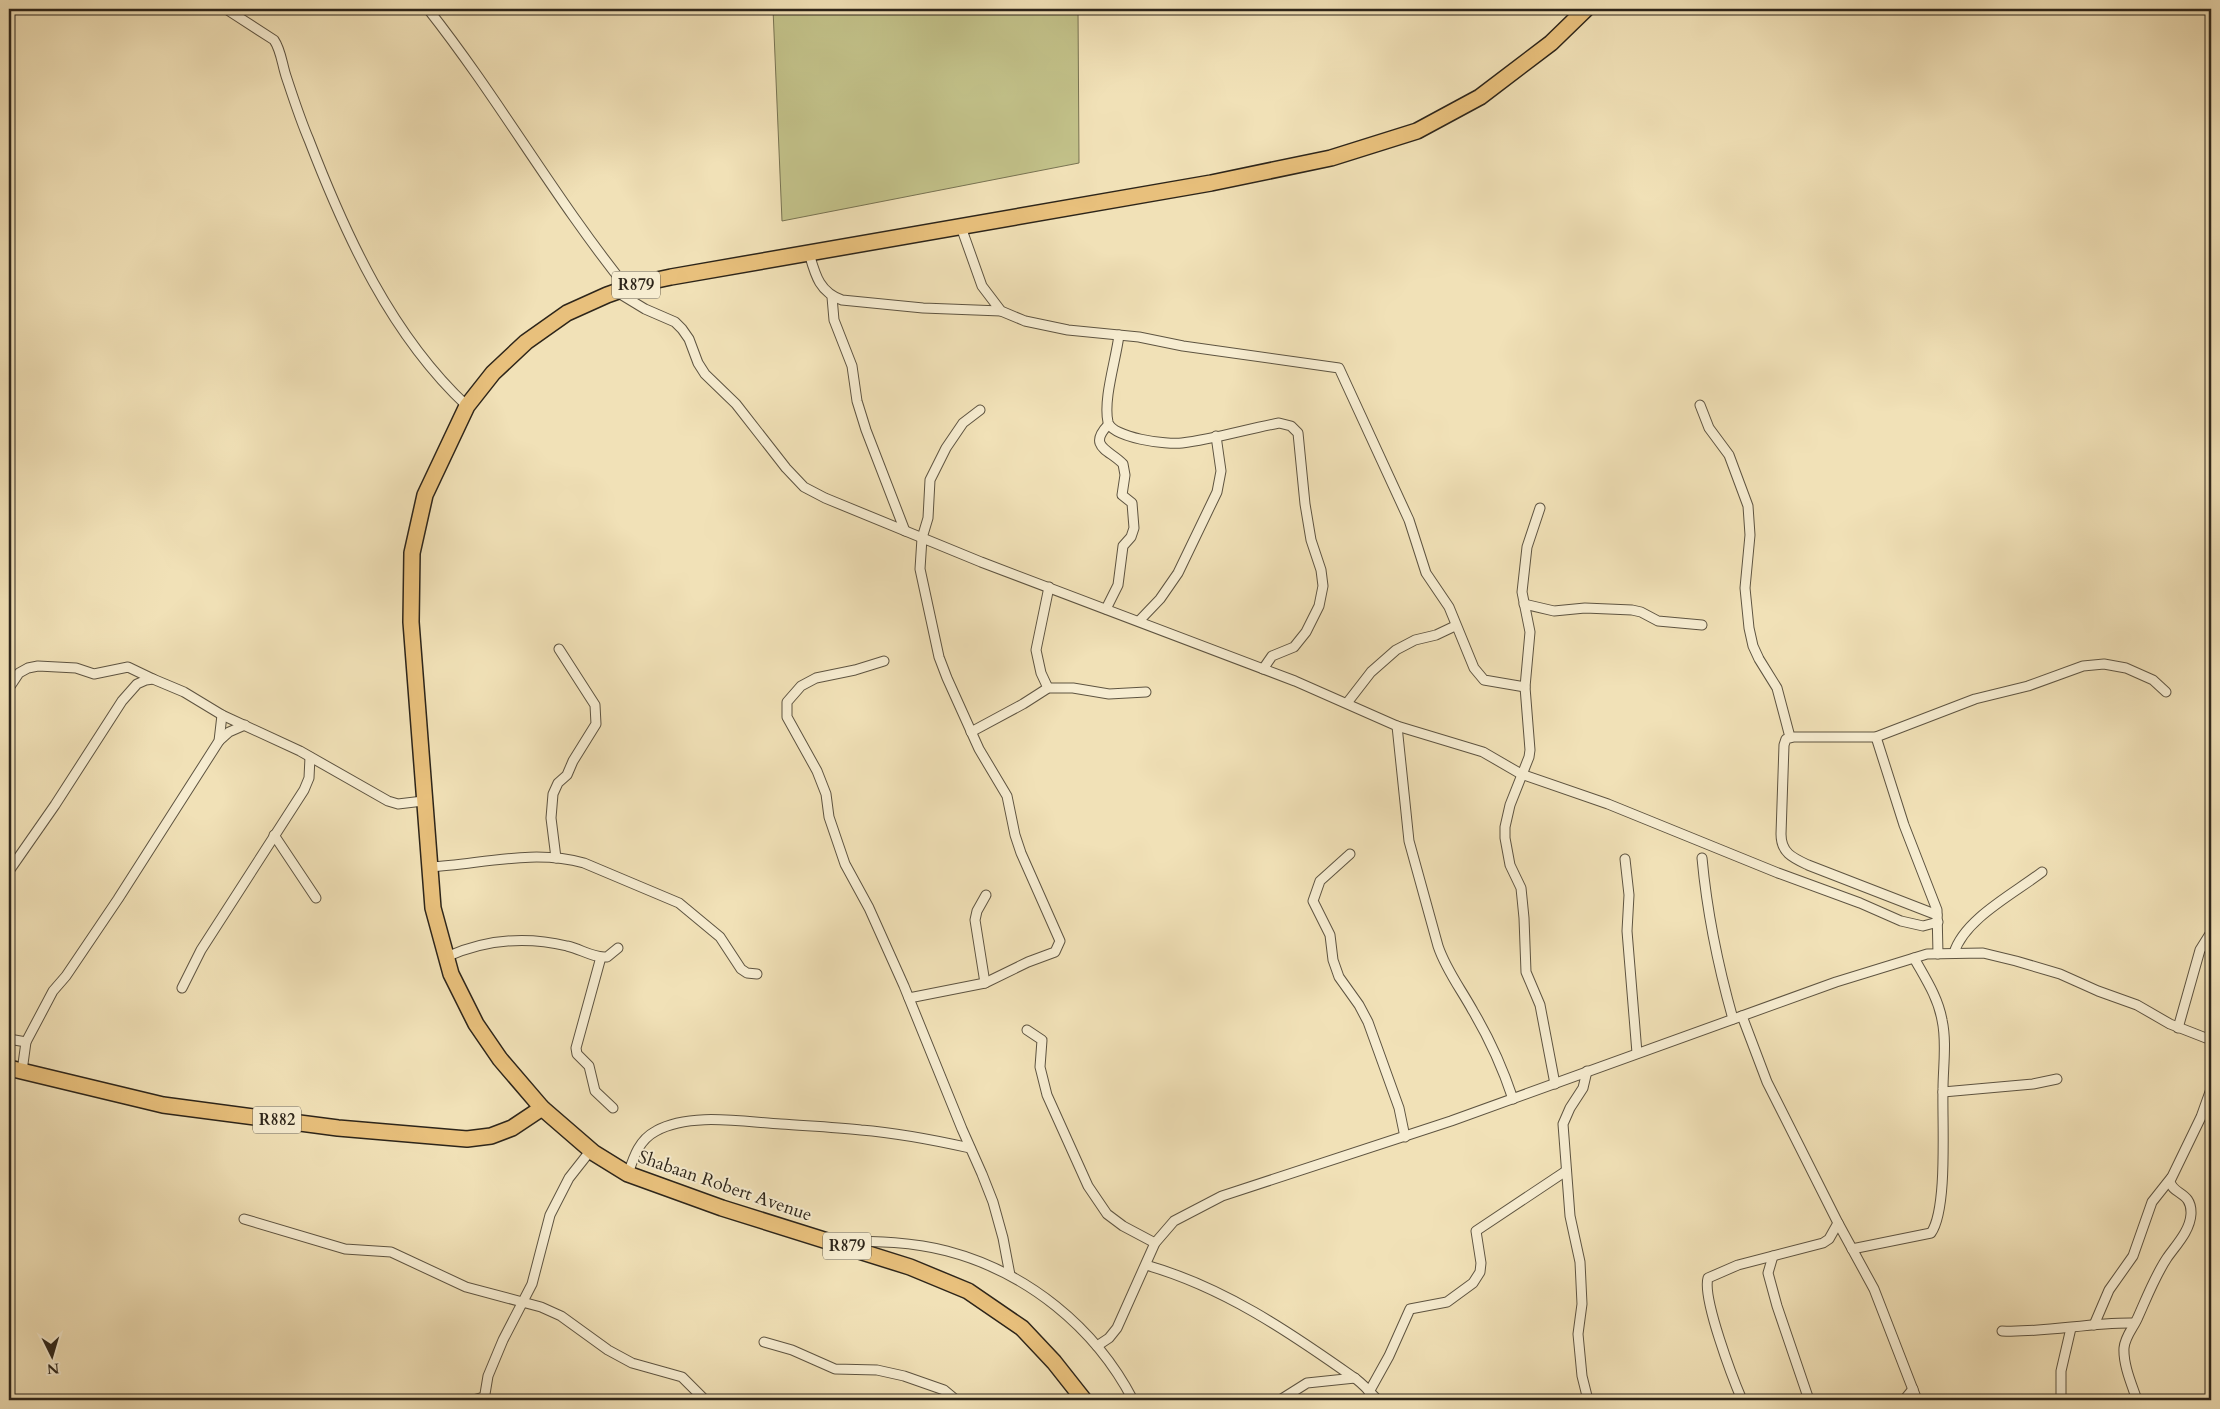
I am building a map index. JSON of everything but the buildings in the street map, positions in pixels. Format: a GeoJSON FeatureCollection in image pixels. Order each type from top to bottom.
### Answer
{"type":"FeatureCollection","features":[{"type":"Feature","properties":{"kind":"main road","name":"R879"},"geometry":{"type":"LineString","coordinates":[[542,1108],[488,1043],[451,974],[446,957],[433,908],[410,622],[412,553],[425,495],[467,406],[493,374],[526,342],[567,313],[622,290],[671,277],[1211,183],[1332,158],[1418,131],[1480,97],[1551,44],[1586,9]]}},
{"type":"Feature","properties":{"kind":"main road","name":"R882"},"geometry":{"type":"LineString","coordinates":[[16,1070],[163,1105],[338,1128],[467,1139],[491,1136],[512,1128],[542,1108]]}},
{"type":"Feature","properties":{"kind":"main road","name":"Shabaan Robert Avenue"},"geometry":{"type":"LineString","coordinates":[[542,1108],[591,1150],[628,1174],[722,1208],[910,1267],[968,1291],[1022,1328],[1054,1362],[1084,1400]]}},
{"type":"Feature","properties":{"kind":"street"},"geometry":{"type":"LineString","coordinates":[[226,9],[274,40],[309,141],[348,234],[367,272],[428,365],[467,406]]}},
{"type":"Feature","properties":{"kind":"street"},"geometry":{"type":"LineString","coordinates":[[428,9],[462,52],[622,290],[645,309],[675,322],[682,329],[689,339],[698,363],[706,374],[727,393],[786,468],[804,486],[825,498],[922,538],[1263,669],[1397,726],[1483,752],[1521,774],[1608,804],[1778,873],[1860,903],[1901,921],[1923,926],[1938,918]]}},
{"type":"Feature","properties":{"kind":"street"},"geometry":{"type":"LineString","coordinates":[[961,227],[982,286],[1001,311]]}},
{"type":"Feature","properties":{"kind":"street"},"geometry":{"type":"LineString","coordinates":[[809,253],[819,283],[832,297],[842,300],[923,308],[1001,311],[1052,327],[1119,335],[1339,368],[1362,414],[1383,467],[1409,520],[1426,573],[1449,607],[1455,626],[1479,676],[1484,680],[1525,687]]}},
{"type":"Feature","properties":{"kind":"street"},"geometry":{"type":"LineString","coordinates":[[832,297],[834,320],[852,366],[857,401],[866,430],[905,531]]}},
{"type":"Feature","properties":{"kind":"street"},"geometry":{"type":"LineString","coordinates":[[1106,609],[1118,586],[1123,546],[1131,537],[1134,528],[1132,503],[1122,495],[1125,476],[1123,464],[1106,453],[1100,442],[1101,435],[1108,425],[1107,410],[1119,335]]}},
{"type":"Feature","properties":{"kind":"street"},"geometry":{"type":"LineString","coordinates":[[1700,405],[1709,428],[1730,455],[1748,506],[1750,535],[1745,588],[1749,628],[1753,646],[1759,659],[1777,688],[1790,737]]}},
{"type":"Feature","properties":{"kind":"street"},"geometry":{"type":"LineString","coordinates":[[909,998],[985,983],[1023,964],[1055,952],[1060,941],[1060,936],[1021,853],[1015,836],[1007,796],[971,732],[939,657],[920,569],[922,538],[928,518],[928,488],[935,468],[963,423],[980,410]]}},
{"type":"Feature","properties":{"kind":"street"},"geometry":{"type":"LineString","coordinates":[[1108,425],[1114,431],[1123,435],[1175,444],[1279,423],[1291,426],[1298,433],[1304,504],[1310,540],[1321,570],[1323,586],[1320,606],[1306,632],[1294,647],[1272,656],[1263,669]]}},
{"type":"Feature","properties":{"kind":"street"},"geometry":{"type":"LineString","coordinates":[[1139,621],[1160,599],[1178,574],[1217,492],[1221,470],[1216,436]]}},
{"type":"Feature","properties":{"kind":"street"},"geometry":{"type":"LineString","coordinates":[[1540,508],[1527,547],[1523,572],[1524,604],[1530,632],[1525,687],[1530,750],[1510,805],[1505,826],[1505,838],[1510,866],[1521,888],[1526,972],[1540,1005],[1555,1084]]}},
{"type":"Feature","properties":{"kind":"street"},"geometry":{"type":"LineString","coordinates":[[1048,688],[1039,667],[1036,650],[1049,587]]}},
{"type":"Feature","properties":{"kind":"street"},"geometry":{"type":"LineString","coordinates":[[1524,604],[1554,611],[1585,608],[1632,610],[1662,622],[1702,626]]}},
{"type":"Feature","properties":{"kind":"street"},"geometry":{"type":"LineString","coordinates":[[1347,704],[1371,672],[1396,650],[1415,640],[1436,635],[1455,626]]}},
{"type":"Feature","properties":{"kind":"street"},"geometry":{"type":"LineString","coordinates":[[556,858],[551,818],[553,794],[558,783],[567,775],[573,760],[590,735],[596,724],[597,714],[595,705],[559,649]]}},
{"type":"Feature","properties":{"kind":"street"},"geometry":{"type":"LineString","coordinates":[[884,661],[855,670],[816,678],[800,686],[787,702],[786,708],[788,717],[817,771],[826,794],[829,817],[845,864],[869,908],[909,998],[993,1202],[1010,1275]]}},
{"type":"Feature","properties":{"kind":"street"},"geometry":{"type":"LineString","coordinates":[[1938,918],[1808,865],[1790,856],[1783,848],[1781,834],[1784,745],[1786,739],[1790,737],[1876,737],[1975,699],[2028,686],[2083,666],[2104,664],[2126,668],[2153,680],[2166,692]]}},
{"type":"Feature","properties":{"kind":"street"},"geometry":{"type":"LineString","coordinates":[[9,688],[19,673],[28,668],[38,666],[76,668],[94,674],[128,667],[184,692],[222,715],[310,757],[388,801],[398,804],[423,802]]}},
{"type":"Feature","properties":{"kind":"street"},"geometry":{"type":"LineString","coordinates":[[9,871],[55,805],[122,701],[137,684],[153,679]]}},
{"type":"Feature","properties":{"kind":"street"},"geometry":{"type":"LineString","coordinates":[[971,732],[1048,688],[1073,688],[1109,694],[1146,692]]}},
{"type":"Feature","properties":{"kind":"street"},"geometry":{"type":"LineString","coordinates":[[219,741],[222,715]]}},
{"type":"Feature","properties":{"kind":"street"},"geometry":{"type":"LineString","coordinates":[[16,1070],[26,1042],[53,991],[66,976],[118,899],[219,741],[229,732],[245,725]]}},
{"type":"Feature","properties":{"kind":"street"},"geometry":{"type":"LineString","coordinates":[[1397,726],[1409,841],[1434,924],[1438,946],[1443,962],[1485,1035],[1506,1078],[1513,1099]]}},
{"type":"Feature","properties":{"kind":"street"},"geometry":{"type":"LineString","coordinates":[[1876,737],[1904,825],[1938,918],[1938,954]]}},
{"type":"Feature","properties":{"kind":"street"},"geometry":{"type":"LineString","coordinates":[[182,988],[201,950],[304,790],[308,778],[310,757]]}},
{"type":"Feature","properties":{"kind":"street"},"geometry":{"type":"LineString","coordinates":[[274,835],[316,898]]}},
{"type":"Feature","properties":{"kind":"street"},"geometry":{"type":"LineString","coordinates":[[1350,854],[1320,881],[1313,901],[1326,925],[1333,960],[1339,977],[1359,1005],[1368,1022],[1400,1108],[1405,1137]]}},
{"type":"Feature","properties":{"kind":"street"},"geometry":{"type":"LineString","coordinates":[[430,867],[536,857],[584,863],[679,903],[720,937],[741,969],[747,973],[757,974]]}},
{"type":"Feature","properties":{"kind":"street"},"geometry":{"type":"LineString","coordinates":[[1702,858],[1705,893],[1720,972],[1767,1082],[1838,1223],[1874,1288],[1916,1400]]}},
{"type":"Feature","properties":{"kind":"street"},"geometry":{"type":"LineString","coordinates":[[1625,859],[1629,895],[1627,931],[1637,1053]]}},
{"type":"Feature","properties":{"kind":"street"},"geometry":{"type":"LineString","coordinates":[[1954,953],[1960,940],[1975,922],[2042,872]]}},
{"type":"Feature","properties":{"kind":"street"},"geometry":{"type":"LineString","coordinates":[[985,983],[975,920],[977,910],[986,895]]}},
{"type":"Feature","properties":{"kind":"street"},"geometry":{"type":"LineString","coordinates":[[2178,1028],[2200,950],[2210,934]]}},
{"type":"Feature","properties":{"kind":"street"},"geometry":{"type":"LineString","coordinates":[[446,957],[462,950],[495,942],[526,940],[569,946],[601,957],[610,956],[618,948]]}},
{"type":"Feature","properties":{"kind":"street"},"geometry":{"type":"LineString","coordinates":[[1097,1346],[1110,1338],[1117,1328],[1154,1243],[1174,1221],[1222,1196],[1405,1137],[1845,979],[1914,958],[1938,954],[1983,953],[2060,974],[2098,991],[2137,1005],[2178,1028],[2210,1038]]}},
{"type":"Feature","properties":{"kind":"street"},"geometry":{"type":"LineString","coordinates":[[601,957],[586,1018],[576,1048],[577,1054],[589,1066],[595,1091],[613,1108]]}},
{"type":"Feature","properties":{"kind":"street"},"geometry":{"type":"LineString","coordinates":[[1852,1249],[1931,1233],[1936,1226],[1940,1205],[1944,1126],[1943,1022],[1931,988],[1914,958]]}},
{"type":"Feature","properties":{"kind":"street"},"geometry":{"type":"LineString","coordinates":[[1027,1030],[1042,1040],[1040,1067],[1047,1095],[1088,1186],[1107,1214],[1123,1226],[1154,1243]]}},
{"type":"Feature","properties":{"kind":"street"},"geometry":{"type":"LineString","coordinates":[[9,1039],[26,1042]]}},
{"type":"Feature","properties":{"kind":"street"},"geometry":{"type":"LineString","coordinates":[[1587,1071],[1582,1088],[1564,1118],[1570,1216],[1580,1262],[1582,1304],[1578,1334],[1582,1376],[1588,1400]]}},
{"type":"Feature","properties":{"kind":"street"},"geometry":{"type":"LineString","coordinates":[[1943,1092],[2033,1084],[2057,1079]]}},
{"type":"Feature","properties":{"kind":"street"},"geometry":{"type":"LineString","coordinates":[[2094,1325],[2109,1290],[2133,1256],[2152,1202],[2171,1178],[2201,1117],[2211,1089]]}},
{"type":"Feature","properties":{"kind":"street"},"geometry":{"type":"LineString","coordinates":[[628,1174],[634,1153],[644,1139],[658,1130],[681,1123],[718,1120],[862,1130],[970,1148]]}},
{"type":"Feature","properties":{"kind":"street"},"geometry":{"type":"LineString","coordinates":[[473,1400],[484,1398],[488,1376],[502,1340],[516,1312],[524,1303],[532,1284],[550,1215],[569,1178],[591,1150]]}},
{"type":"Feature","properties":{"kind":"street"},"geometry":{"type":"LineString","coordinates":[[1369,1392],[1389,1356],[1410,1309],[1447,1302],[1464,1291],[1477,1278],[1481,1264],[1475,1236],[1479,1227],[1566,1171]]}},
{"type":"Feature","properties":{"kind":"street"},"geometry":{"type":"LineString","coordinates":[[2137,1400],[2124,1349],[2126,1338],[2146,1296],[2166,1259],[2185,1231],[2191,1216],[2188,1200],[2170,1184],[2171,1178]]}},
{"type":"Feature","properties":{"kind":"street"},"geometry":{"type":"LineString","coordinates":[[244,1219],[345,1249],[390,1252],[466,1287],[541,1307],[561,1316],[608,1350],[632,1363],[682,1377],[705,1400]]}},
{"type":"Feature","properties":{"kind":"street"},"geometry":{"type":"LineString","coordinates":[[1742,1400],[1732,1377],[1721,1341],[1707,1282],[1711,1276],[1731,1268],[1823,1243],[1829,1239],[1838,1223]]}},
{"type":"Feature","properties":{"kind":"street"},"geometry":{"type":"LineString","coordinates":[[832,1241],[873,1241],[946,1251],[1010,1275],[1056,1305],[1097,1346],[1112,1365],[1133,1400]]}},
{"type":"Feature","properties":{"kind":"street"},"geometry":{"type":"LineString","coordinates":[[1773,1256],[1768,1273],[1777,1306],[1809,1400]]}},
{"type":"Feature","properties":{"kind":"street"},"geometry":{"type":"LineString","coordinates":[[1146,1265],[1183,1277],[1257,1312],[1355,1378],[1378,1400]]}},
{"type":"Feature","properties":{"kind":"street"},"geometry":{"type":"LineString","coordinates":[[2002,1331],[2022,1332],[2110,1323],[2134,1323]]}},
{"type":"Feature","properties":{"kind":"street"},"geometry":{"type":"LineString","coordinates":[[2060,1400],[2061,1371],[2071,1328]]}},
{"type":"Feature","properties":{"kind":"street"},"geometry":{"type":"LineString","coordinates":[[764,1342],[792,1350],[835,1369],[877,1370],[904,1376],[944,1390],[956,1400]]}},
{"type":"Feature","properties":{"kind":"street"},"geometry":{"type":"LineString","coordinates":[[1285,1399],[1307,1383],[1355,1378]]}},
{"type":"Feature","properties":{"kind":"street"},"geometry":{"type":"LineString","coordinates":[[1904,1400],[1912,1389]]}},
{"type":"Feature","properties":{"kind":"shaded area"},"geometry":{"type":"Polygon","coordinates":[[[773,9],[1078,9],[1079,163],[782,221],[773,9]]]}}]}
